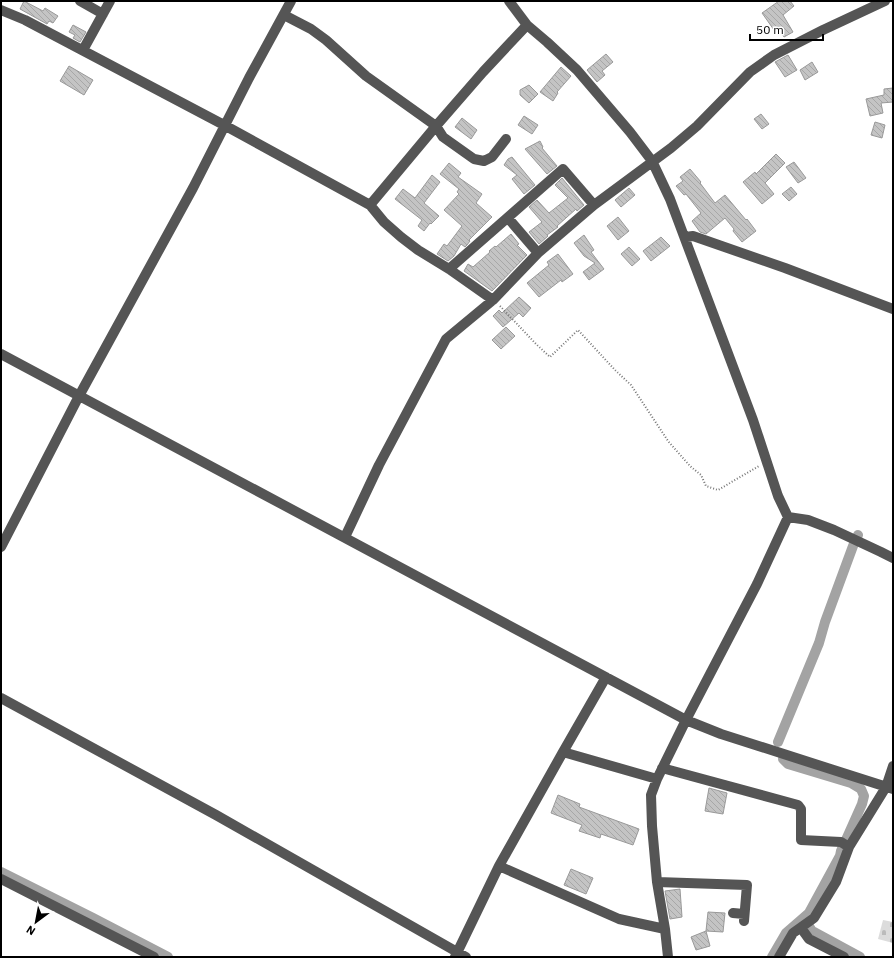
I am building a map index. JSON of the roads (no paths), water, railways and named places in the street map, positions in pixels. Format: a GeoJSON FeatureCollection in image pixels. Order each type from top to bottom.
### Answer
{"type":"FeatureCollection","features":[{"type":"Feature","properties":{"kind":"street"},"geometry":{"type":"LineString","coordinates":[[80,1],[103,14]]}},
{"type":"Feature","properties":{"kind":"street"},"geometry":{"type":"LineString","coordinates":[[83,50],[110,1]]}},
{"type":"Feature","properties":{"kind":"street"},"geometry":{"type":"LineString","coordinates":[[1,547],[79,396],[193,188],[248,78],[291,1]]}},
{"type":"Feature","properties":{"kind":"street"},"geometry":{"type":"LineString","coordinates":[[509,1],[527,25],[577,70],[630,132],[652,161],[670,198],[685,237],[753,420],[778,496],[788,517]]}},
{"type":"Feature","properties":{"kind":"street"},"geometry":{"type":"LineString","coordinates":[[345,538],[379,466],[446,339],[493,300],[538,253],[594,205],[671,148],[697,126],[750,72],[774,55],[884,1]]}},
{"type":"Feature","properties":{"kind":"street"},"geometry":{"type":"LineString","coordinates":[[1,10],[25,20],[83,50],[370,205],[384,222],[401,237],[493,300]]}},
{"type":"Feature","properties":{"kind":"street"},"geometry":{"type":"LineString","coordinates":[[284,15],[311,29],[326,40],[366,76],[436,126],[443,137],[474,159],[484,161],[492,157],[506,139]]}},
{"type":"Feature","properties":{"kind":"street"},"geometry":{"type":"LineString","coordinates":[[370,205],[483,72],[527,25]]}},
{"type":"Feature","properties":{"kind":"street"},"geometry":{"type":"LineString","coordinates":[[449,269],[563,169],[594,205]]}},
{"type":"Feature","properties":{"kind":"street"},"geometry":{"type":"LineString","coordinates":[[508,218],[538,253]]}},
{"type":"Feature","properties":{"kind":"street"},"geometry":{"type":"LineString","coordinates":[[685,237],[693,236],[785,268],[893,309]]}},
{"type":"Feature","properties":{"kind":"street"},"geometry":{"type":"LineString","coordinates":[[1,354],[686,720],[721,734],[889,788]]}},
{"type":"Feature","properties":{"kind":"street"},"geometry":{"type":"LineString","coordinates":[[788,517],[808,520],[834,530],[893,558]]}},
{"type":"Feature","properties":{"kind":"street"},"geometry":{"type":"LineString","coordinates":[[668,957],[657,882],[651,795],[662,768],[757,584],[788,517]]}},
{"type":"Feature","properties":{"kind":"street"},"geometry":{"type":"LineString","coordinates":[[1,698],[216,815],[459,956],[499,866],[606,677]]}},
{"type":"Feature","properties":{"kind":"street"},"geometry":{"type":"LineString","coordinates":[[563,752],[657,779]]}},
{"type":"Feature","properties":{"kind":"street"},"geometry":{"type":"LineString","coordinates":[[779,957],[793,933],[814,918],[836,882],[846,845],[889,788],[893,766]]}},
{"type":"Feature","properties":{"kind":"street"},"geometry":{"type":"LineString","coordinates":[[662,768],[798,805],[801,809],[801,840],[846,845]]}},
{"type":"Feature","properties":{"kind":"street"},"geometry":{"type":"LineString","coordinates":[[499,866],[619,920],[665,929]]}},
{"type":"Feature","properties":{"kind":"street"},"geometry":{"type":"LineString","coordinates":[[1,879],[154,957]]}},
{"type":"Feature","properties":{"kind":"street"},"geometry":{"type":"LineString","coordinates":[[657,882],[747,885],[744,917],[733,913]]}},
{"type":"Feature","properties":{"kind":"street"},"geometry":{"type":"LineString","coordinates":[[805,925],[809,939],[844,957]]}},
{"type":"Feature","properties":{"kind":"waterway"},"geometry":{"type":"LineString","coordinates":[[778,742],[819,643],[825,622],[858,535]]}},
{"type":"Feature","properties":{"kind":"waterway"},"geometry":{"type":"LineString","coordinates":[[772,957],[786,933],[809,913],[840,856],[864,796],[861,789],[851,783],[788,764],[783,759]]}},
{"type":"Feature","properties":{"kind":"waterway"},"geometry":{"type":"LineString","coordinates":[[1,872],[168,957]]}},
{"type":"Feature","properties":{"kind":"waterway"},"geometry":{"type":"LineString","coordinates":[[804,918],[812,931],[860,957]]}}]}
